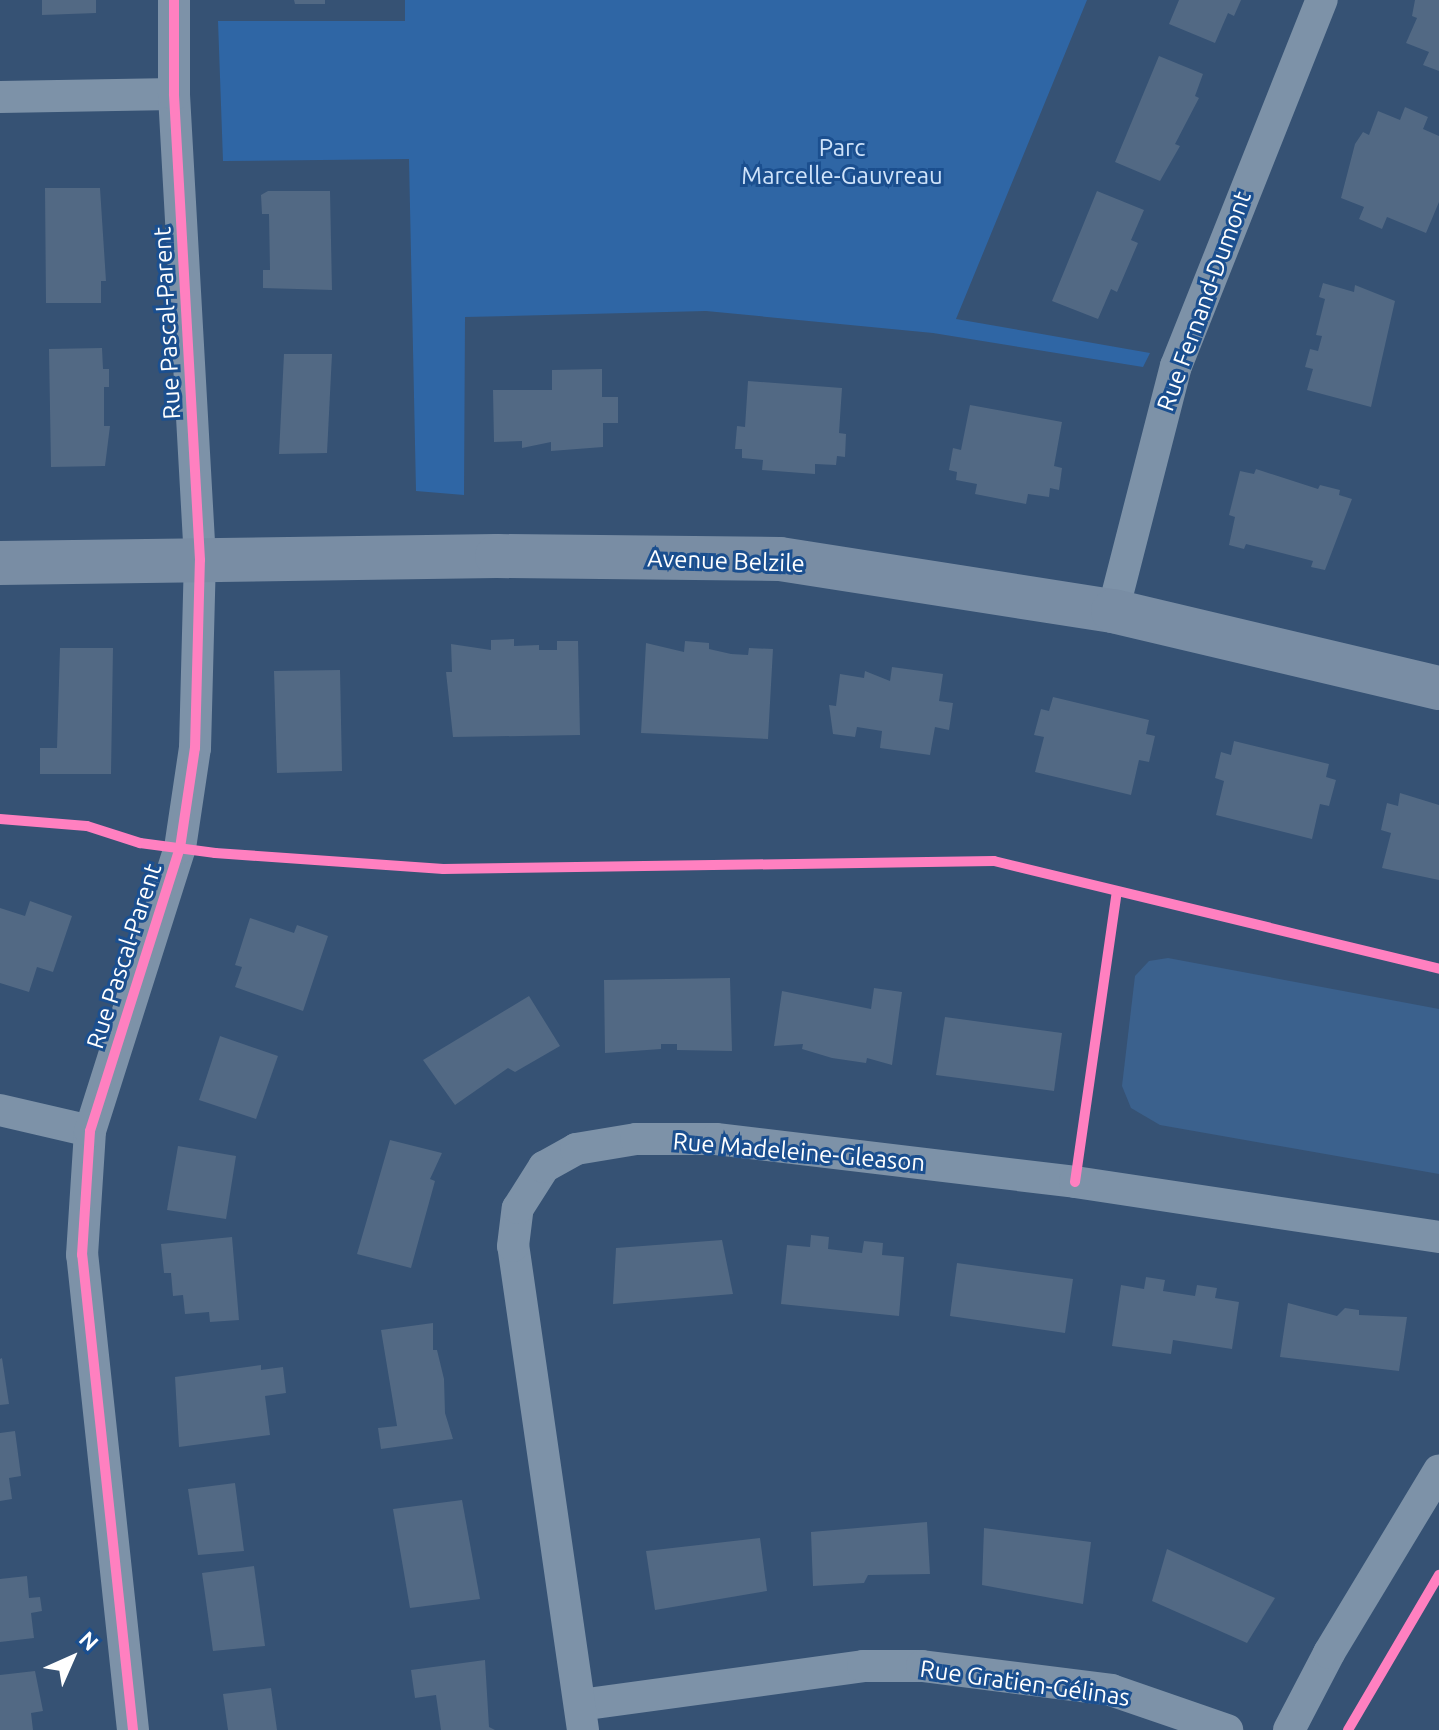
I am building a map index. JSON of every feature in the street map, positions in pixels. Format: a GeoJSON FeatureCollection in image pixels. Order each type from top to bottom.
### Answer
{"type":"FeatureCollection","features":[{"type":"Feature","properties":{"kind":"street","name":"Rue Pascal-Parent"},"geometry":{"type":"LineString","coordinates":[[133,1730],[82,1255],[90,1131],[169,888],[191,794],[200,560],[174,94],[174,0]]}},
{"type":"Feature","properties":{"kind":"street","name":"Rue Fernand-Dumont"},"geometry":{"type":"LineString","coordinates":[[1113,611],[1176,366],[1322,0]]}},
{"type":"Feature","properties":{"kind":"street"},"geometry":{"type":"LineString","coordinates":[[0,97],[174,94]]}},
{"type":"Feature","properties":{"kind":"street","name":"Avenue Belzile"},"geometry":{"type":"LineString","coordinates":[[0,563],[497,556],[780,559],[1113,611],[1439,688]]}},
{"type":"Feature","properties":{"kind":"street"},"geometry":{"type":"LineString","coordinates":[[0,1110],[90,1131]]}},
{"type":"Feature","properties":{"kind":"street","name":"Rue Madeleine-Gleason"},"geometry":{"type":"LineString","coordinates":[[582,1718],[513,1246],[518,1208],[537,1177],[544,1167],[576,1149],[636,1139],[716,1139],[1075,1182],[1439,1237]]}},
{"type":"Feature","properties":{"kind":"street"},"geometry":{"type":"LineString","coordinates":[[1289,1730],[1329,1653],[1439,1471]]}},
{"type":"Feature","properties":{"kind":"street","name":"Rue Gratien-Gélinas"},"geometry":{"type":"LineString","coordinates":[[582,1718],[863,1666],[922,1666],[1111,1690],[1227,1730]]}},
{"type":"Feature","properties":{"kind":"green space","name":"Parc Marcelle-Gauvreau"},"geometry":{"type":"Polygon","coordinates":[[[405,0],[1087,0],[956,319],[1150,353],[1143,367],[933,333],[706,311],[465,317],[464,495],[416,491],[409,159],[223,161],[218,21],[405,21],[405,0]]]}},
{"type":"Feature","properties":{"kind":"shaded area"},"geometry":{"type":"Polygon","coordinates":[[[1168,958],[1439,1009],[1439,1174],[1160,1125],[1131,1108],[1122,1086],[1135,976],[1149,961],[1168,958]]]}},
{"type":"Feature","properties":{"kind":"building"},"geometry":{"type":"Polygon","coordinates":[[[42,0],[96,0],[96,13],[42,15],[42,0]]]}},
{"type":"Feature","properties":{"kind":"building"},"geometry":{"type":"Polygon","coordinates":[[[294,0],[325,0],[325,4],[295,4],[294,0]]]}},
{"type":"Feature","properties":{"kind":"building"},"geometry":{"type":"Polygon","coordinates":[[[1179,0],[1241,0],[1234,16],[1228,13],[1215,43],[1169,24],[1179,0]]]}},
{"type":"Feature","properties":{"kind":"building"},"geometry":{"type":"Polygon","coordinates":[[[1415,0],[1439,0],[1439,71],[1423,65],[1429,52],[1406,43],[1417,18],[1412,16],[1415,0]]]}},
{"type":"Feature","properties":{"kind":"building"},"geometry":{"type":"Polygon","coordinates":[[[1159,56],[1203,74],[1195,96],[1199,98],[1175,144],[1180,146],[1160,181],[1115,162],[1159,56]]]}},
{"type":"Feature","properties":{"kind":"building"},"geometry":{"type":"Polygon","coordinates":[[[1405,107],[1428,117],[1423,129],[1439,136],[1439,202],[1426,233],[1387,217],[1382,229],[1359,219],[1364,207],[1341,198],[1355,144],[1363,132],[1369,135],[1378,111],[1400,120],[1405,107]]]}},
{"type":"Feature","properties":{"kind":"building"},"geometry":{"type":"Polygon","coordinates":[[[45,188],[100,188],[106,281],[101,281],[101,303],[46,303],[45,188]]]}},
{"type":"Feature","properties":{"kind":"building"},"geometry":{"type":"Polygon","coordinates":[[[268,191],[330,191],[332,290],[263,288],[263,270],[270,270],[269,214],[262,214],[261,195],[268,191]]]}},
{"type":"Feature","properties":{"kind":"building"},"geometry":{"type":"Polygon","coordinates":[[[1097,191],[1144,210],[1131,240],[1138,243],[1117,292],[1111,289],[1098,319],[1052,301],[1097,191]]]}},
{"type":"Feature","properties":{"kind":"building"},"geometry":{"type":"Polygon","coordinates":[[[1323,283],[1354,292],[1355,285],[1395,301],[1371,407],[1307,390],[1313,369],[1305,367],[1310,349],[1318,351],[1322,336],[1316,335],[1325,299],[1319,297],[1323,283]]]}},
{"type":"Feature","properties":{"kind":"building"},"geometry":{"type":"Polygon","coordinates":[[[102,348],[103,369],[109,369],[109,387],[104,387],[104,426],[110,426],[105,466],[51,467],[49,349],[102,348]]]}},
{"type":"Feature","properties":{"kind":"building"},"geometry":{"type":"Polygon","coordinates":[[[284,354],[332,354],[327,453],[279,454],[284,354]]]}},
{"type":"Feature","properties":{"kind":"building"},"geometry":{"type":"Polygon","coordinates":[[[602,369],[602,397],[618,397],[618,423],[603,423],[603,447],[551,451],[551,442],[522,448],[522,441],[494,442],[493,390],[552,390],[552,370],[602,369]]]}},
{"type":"Feature","properties":{"kind":"building"},"geometry":{"type":"Polygon","coordinates":[[[748,381],[842,388],[839,433],[846,434],[845,457],[837,456],[836,465],[815,464],[815,474],[762,470],[763,460],[742,458],[742,449],[735,449],[737,426],[745,427],[748,381]]]}},
{"type":"Feature","properties":{"kind":"building"},"geometry":{"type":"Polygon","coordinates":[[[970,405],[1062,422],[1054,466],[1062,468],[1059,490],[1050,488],[1049,497],[1028,494],[1026,504],[975,494],[977,484],[956,480],[957,472],[949,470],[953,448],[961,450],[970,405]]]}},
{"type":"Feature","properties":{"kind":"building"},"geometry":{"type":"Polygon","coordinates":[[[1256,469],[1318,489],[1320,485],[1340,490],[1339,495],[1352,499],[1325,570],[1311,567],[1313,561],[1246,544],[1244,549],[1229,545],[1235,517],[1229,515],[1240,471],[1254,474],[1256,469]]]}},
{"type":"Feature","properties":{"kind":"building"},"geometry":{"type":"Polygon","coordinates":[[[514,639],[514,646],[539,645],[539,650],[557,650],[557,641],[578,641],[580,735],[453,737],[446,672],[452,672],[451,644],[491,650],[491,640],[514,639]]]}},
{"type":"Feature","properties":{"kind":"building"},"geometry":{"type":"Polygon","coordinates":[[[685,641],[709,643],[709,649],[731,654],[748,655],[749,648],[773,649],[768,739],[641,733],[646,643],[684,652],[685,641]]]}},
{"type":"Feature","properties":{"kind":"building"},"geometry":{"type":"Polygon","coordinates":[[[60,648],[113,648],[111,774],[40,774],[40,748],[57,748],[60,648]]]}},
{"type":"Feature","properties":{"kind":"building"},"geometry":{"type":"Polygon","coordinates":[[[892,667],[943,674],[939,701],[953,703],[949,730],[935,727],[930,755],[880,748],[882,731],[857,727],[855,737],[833,734],[829,705],[836,706],[840,674],[864,678],[865,671],[890,681],[892,667]]]}},
{"type":"Feature","properties":{"kind":"building"},"geometry":{"type":"Polygon","coordinates":[[[340,670],[342,771],[277,773],[274,671],[340,670]]]}},
{"type":"Feature","properties":{"kind":"building"},"geometry":{"type":"Polygon","coordinates":[[[1053,697],[1149,720],[1146,734],[1155,736],[1149,762],[1139,760],[1131,795],[1035,772],[1044,737],[1034,735],[1041,709],[1049,711],[1053,697]]]}},
{"type":"Feature","properties":{"kind":"building"},"geometry":{"type":"Polygon","coordinates":[[[1234,741],[1329,764],[1326,777],[1336,780],[1329,806],[1320,804],[1312,839],[1216,815],[1224,781],[1215,778],[1221,752],[1231,755],[1234,741]]]}},
{"type":"Feature","properties":{"kind":"building"},"geometry":{"type":"Polygon","coordinates":[[[1400,793],[1439,805],[1439,880],[1382,868],[1391,833],[1381,830],[1387,803],[1398,806],[1400,793]]]}},
{"type":"Feature","properties":{"kind":"building"},"geometry":{"type":"Polygon","coordinates":[[[30,901],[72,916],[53,972],[37,967],[29,992],[0,983],[0,908],[25,916],[30,901]]]}},
{"type":"Feature","properties":{"kind":"building"},"geometry":{"type":"Polygon","coordinates":[[[250,918],[294,933],[297,925],[328,936],[303,1011],[235,987],[242,967],[235,965],[250,918]]]}},
{"type":"Feature","properties":{"kind":"building"},"geometry":{"type":"Polygon","coordinates":[[[730,978],[732,1051],[677,1050],[677,1044],[661,1044],[661,1049],[605,1053],[604,980],[730,978]]]}},
{"type":"Feature","properties":{"kind":"building"},"geometry":{"type":"Polygon","coordinates":[[[874,988],[902,992],[892,1065],[867,1058],[866,1063],[832,1058],[802,1049],[803,1044],[774,1046],[782,991],[871,1009],[874,988]]]}},
{"type":"Feature","properties":{"kind":"building"},"geometry":{"type":"Polygon","coordinates":[[[529,996],[560,1046],[515,1072],[508,1068],[455,1105],[423,1060],[529,996]]]}},
{"type":"Feature","properties":{"kind":"building"},"geometry":{"type":"Polygon","coordinates":[[[945,1017],[1062,1033],[1054,1091],[936,1075],[945,1017]]]}},
{"type":"Feature","properties":{"kind":"building"},"geometry":{"type":"Polygon","coordinates":[[[220,1036],[278,1056],[256,1119],[199,1100],[220,1036]]]}},
{"type":"Feature","properties":{"kind":"building"},"geometry":{"type":"Polygon","coordinates":[[[390,1140],[442,1153],[430,1179],[435,1181],[411,1268],[357,1254],[390,1140]]]}},
{"type":"Feature","properties":{"kind":"building"},"geometry":{"type":"Polygon","coordinates":[[[178,1146],[236,1156],[226,1219],[167,1210],[178,1146]]]}},
{"type":"Feature","properties":{"kind":"building"},"geometry":{"type":"Polygon","coordinates":[[[811,1235],[829,1237],[828,1249],[862,1253],[864,1241],[883,1243],[882,1255],[904,1257],[899,1316],[781,1304],[787,1245],[810,1247],[811,1235]]]}},
{"type":"Feature","properties":{"kind":"building"},"geometry":{"type":"Polygon","coordinates":[[[232,1237],[239,1320],[210,1322],[209,1312],[185,1314],[183,1295],[173,1296],[171,1273],[164,1273],[161,1244],[232,1237]]]}},
{"type":"Feature","properties":{"kind":"building"},"geometry":{"type":"Polygon","coordinates":[[[722,1240],[733,1294],[613,1304],[616,1248],[722,1240]]]}},
{"type":"Feature","properties":{"kind":"building"},"geometry":{"type":"Polygon","coordinates":[[[957,1263],[1073,1279],[1065,1333],[950,1316],[957,1263]]]}},
{"type":"Feature","properties":{"kind":"building"},"geometry":{"type":"Polygon","coordinates":[[[1146,1277],[1165,1280],[1163,1291],[1195,1296],[1197,1285],[1217,1288],[1215,1298],[1239,1302],[1232,1349],[1173,1340],[1171,1354],[1112,1346],[1121,1285],[1144,1289],[1146,1277]]]}},
{"type":"Feature","properties":{"kind":"building"},"geometry":{"type":"Polygon","coordinates":[[[1288,1303],[1337,1316],[1345,1308],[1359,1310],[1359,1315],[1407,1317],[1399,1371],[1280,1357],[1288,1303]]]}},
{"type":"Feature","properties":{"kind":"building"},"geometry":{"type":"Polygon","coordinates":[[[433,1323],[433,1350],[437,1350],[444,1379],[445,1413],[453,1439],[381,1449],[378,1428],[397,1426],[381,1330],[433,1323]]]}},
{"type":"Feature","properties":{"kind":"building"},"geometry":{"type":"Polygon","coordinates":[[[0,1359],[9,1404],[0,1405],[0,1359]]]}},
{"type":"Feature","properties":{"kind":"building"},"geometry":{"type":"Polygon","coordinates":[[[261,1365],[261,1370],[283,1367],[286,1393],[265,1396],[270,1435],[179,1447],[175,1377],[261,1365]]]}},
{"type":"Feature","properties":{"kind":"building"},"geometry":{"type":"Polygon","coordinates":[[[15,1431],[21,1476],[9,1478],[12,1499],[0,1501],[0,1433],[15,1431]]]}},
{"type":"Feature","properties":{"kind":"building"},"geometry":{"type":"Polygon","coordinates":[[[235,1483],[244,1551],[198,1555],[188,1489],[235,1483]]]}},
{"type":"Feature","properties":{"kind":"building"},"geometry":{"type":"Polygon","coordinates":[[[462,1500],[480,1599],[410,1608],[393,1509],[462,1500]]]}},
{"type":"Feature","properties":{"kind":"building"},"geometry":{"type":"Polygon","coordinates":[[[927,1522],[930,1574],[868,1575],[864,1583],[813,1586],[811,1532],[927,1522]]]}},
{"type":"Feature","properties":{"kind":"building"},"geometry":{"type":"Polygon","coordinates":[[[984,1528],[1091,1542],[1083,1604],[982,1585],[984,1528]]]}},
{"type":"Feature","properties":{"kind":"building"},"geometry":{"type":"Polygon","coordinates":[[[760,1538],[767,1591],[655,1610],[646,1551],[760,1538]]]}},
{"type":"Feature","properties":{"kind":"building"},"geometry":{"type":"Polygon","coordinates":[[[1167,1549],[1275,1598],[1247,1643],[1152,1601],[1167,1549]]]}},
{"type":"Feature","properties":{"kind":"building"},"geometry":{"type":"Polygon","coordinates":[[[254,1566],[265,1646],[213,1651],[202,1573],[254,1566]]]}},
{"type":"Feature","properties":{"kind":"building"},"geometry":{"type":"Polygon","coordinates":[[[27,1576],[29,1598],[40,1597],[42,1611],[31,1613],[34,1638],[0,1642],[0,1579],[27,1576]]]}},
{"type":"Feature","properties":{"kind":"building"},"geometry":{"type":"Polygon","coordinates":[[[485,1660],[489,1727],[495,1730],[441,1730],[436,1695],[415,1698],[411,1670],[485,1660]]]}},
{"type":"Feature","properties":{"kind":"building"},"geometry":{"type":"Polygon","coordinates":[[[35,1671],[43,1711],[31,1713],[33,1730],[0,1730],[0,1675],[35,1671]]]}},
{"type":"Feature","properties":{"kind":"building"},"geometry":{"type":"Polygon","coordinates":[[[271,1688],[277,1730],[228,1730],[223,1694],[271,1688]]]}},
{"type":"Feature","properties":{"kind":"cycle path"},"geometry":{"type":"LineString","coordinates":[[133,1730],[82,1255],[90,1131],[180,848],[195,748],[200,560],[174,94],[174,0]]}},
{"type":"Feature","properties":{"kind":"cycle path"},"geometry":{"type":"LineString","coordinates":[[0,819],[87,826],[140,843],[215,853],[443,869],[994,861],[1439,969]]}},
{"type":"Feature","properties":{"kind":"cycle path"},"geometry":{"type":"LineString","coordinates":[[1075,1182],[1117,892]]}},
{"type":"Feature","properties":{"kind":"cycle path"},"geometry":{"type":"LineString","coordinates":[[1348,1730],[1439,1575]]}}]}
